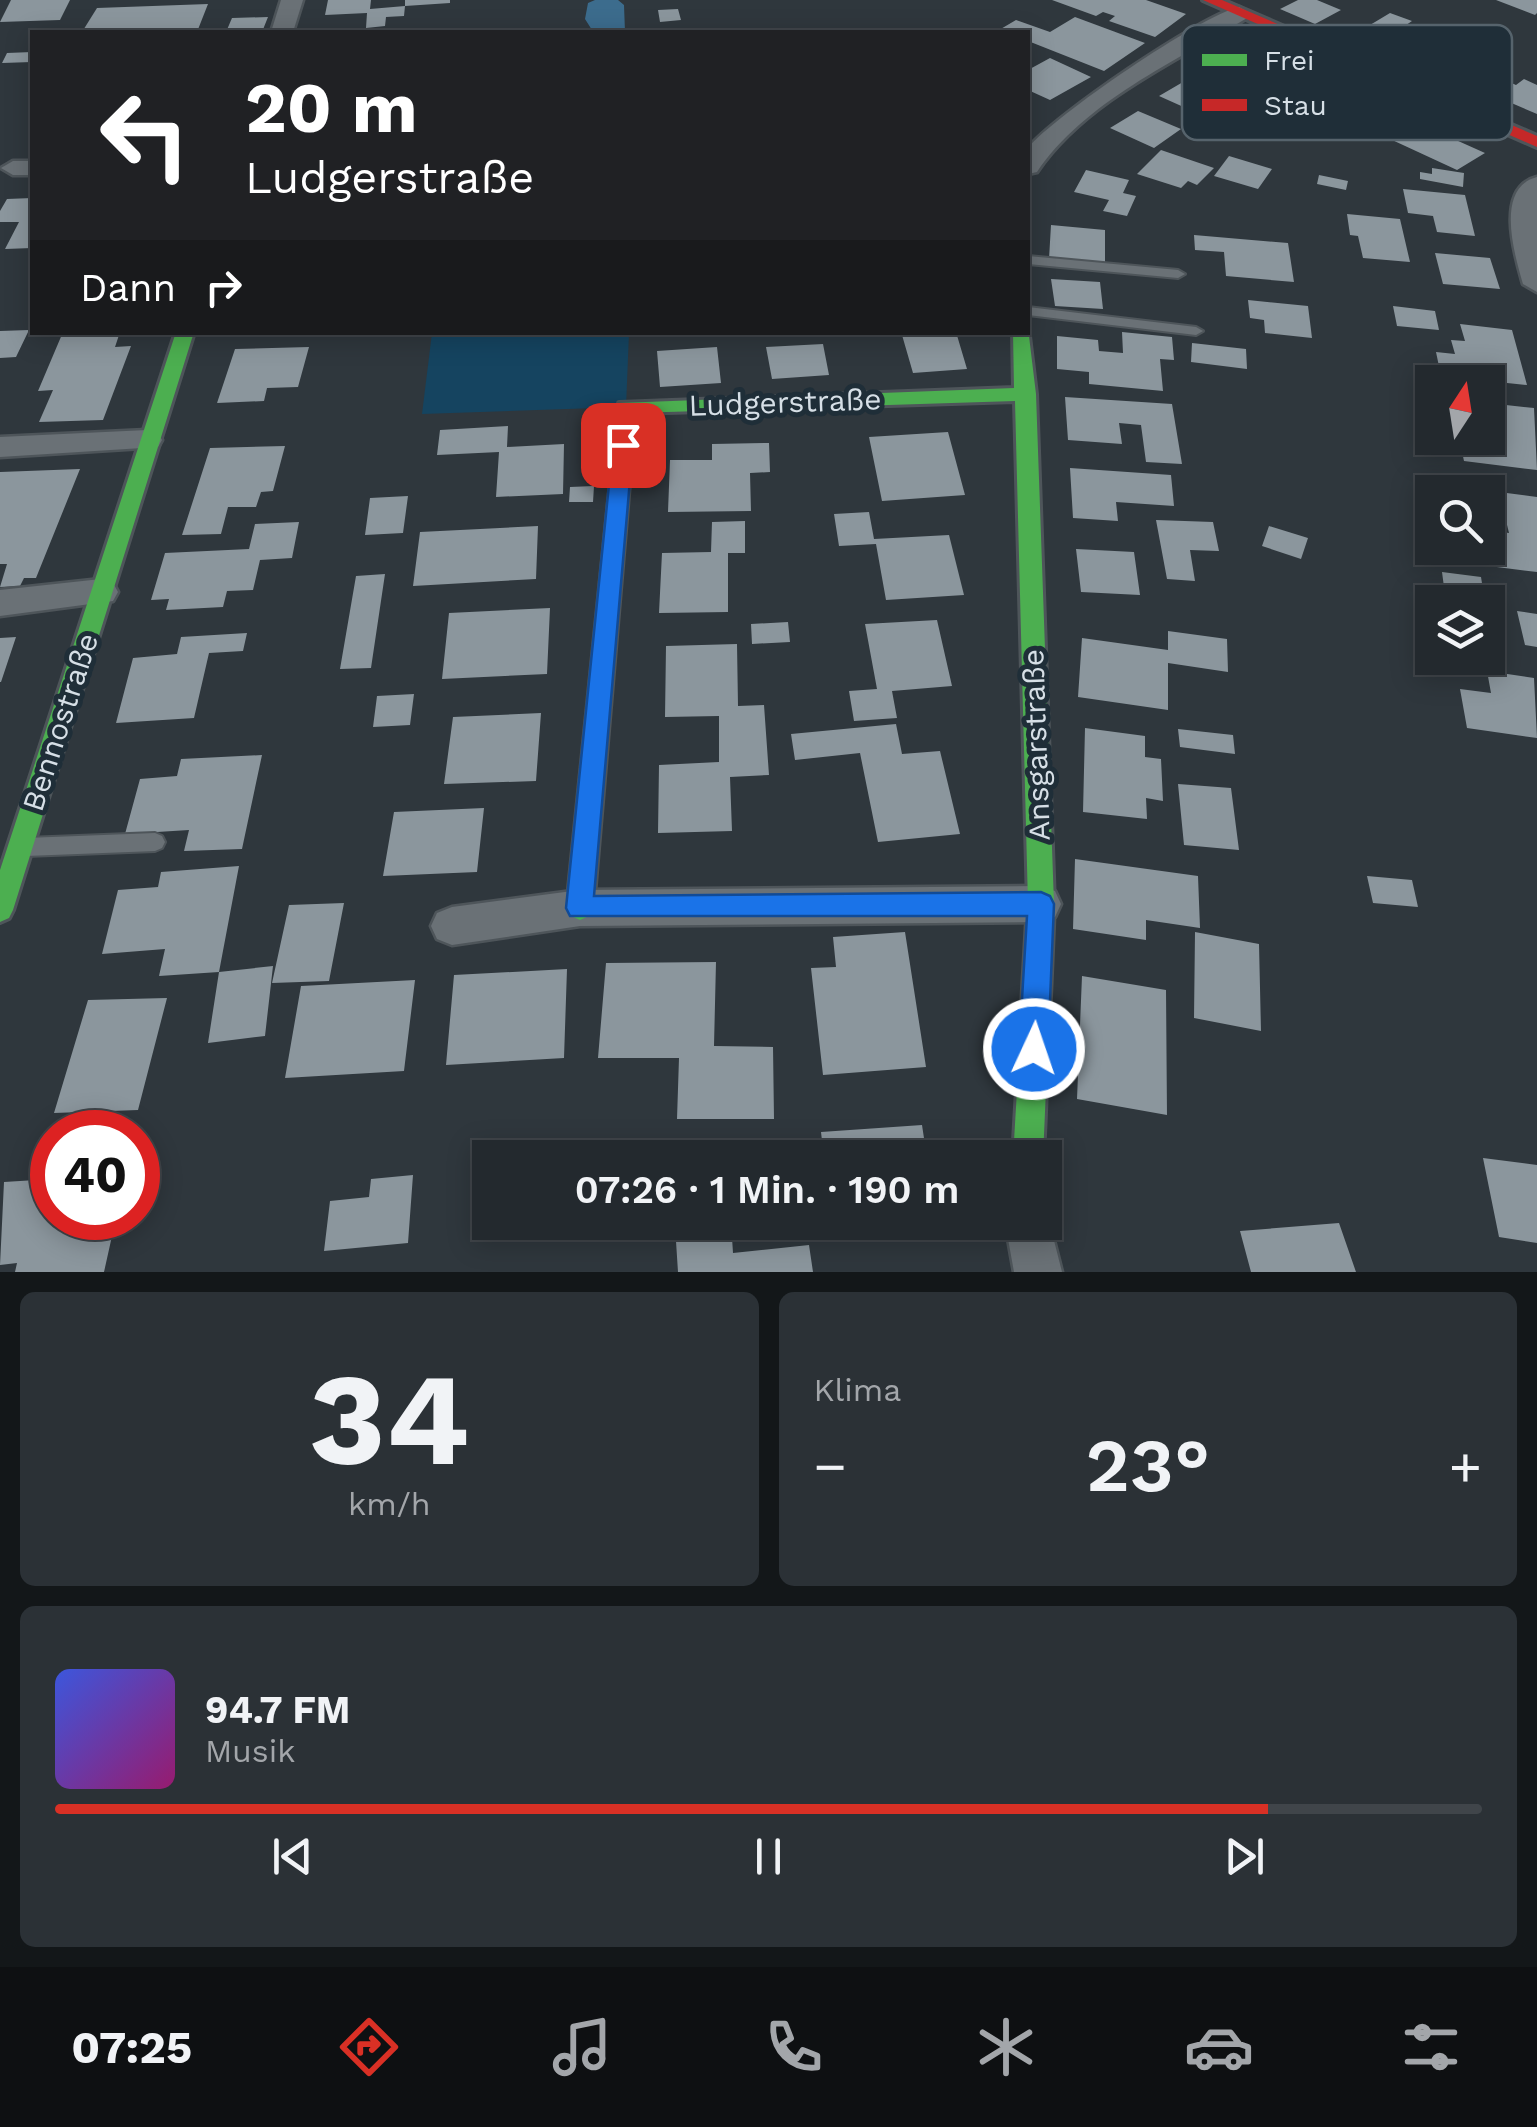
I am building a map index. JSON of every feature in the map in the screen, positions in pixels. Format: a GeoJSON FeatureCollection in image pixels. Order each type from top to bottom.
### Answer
{"type":"FeatureCollection","features":[{"type":"Feature","properties":{"kind":"street"},"geometry":{"type":"LineString","coordinates":[[283,30],[292,0]]}},
{"type":"Feature","properties":{"kind":"street"},"geometry":{"type":"LineString","coordinates":[[1210,0],[1269,25]]}},
{"type":"Feature","properties":{"kind":"street"},"geometry":{"type":"LineString","coordinates":[[1219,25],[1239,12]]}},
{"type":"Feature","properties":{"kind":"street"},"geometry":{"type":"LineString","coordinates":[[1038,140],[1182,49]]}},
{"type":"Feature","properties":{"kind":"street"},"geometry":{"type":"LineString","coordinates":[[1512,131],[1537,142]]}},
{"type":"Feature","properties":{"kind":"street"},"geometry":{"type":"LineString","coordinates":[[1537,185],[1530,191],[1526,216],[1526,248],[1537,284]]}},
{"type":"Feature","properties":{"kind":"street","name":"Bennostraße"},"geometry":{"type":"LineString","coordinates":[[0,910],[183,335]]}},
{"type":"Feature","properties":{"kind":"street","name":"Ansgarstraße"},"geometry":{"type":"LineString","coordinates":[[1022,335],[1041,904],[1029,1140]]}},
{"type":"Feature","properties":{"kind":"street","name":"Ludgerstraße"},"geometry":{"type":"LineString","coordinates":[[580,908],[626,407],[1026,394]]}},
{"type":"Feature","properties":{"kind":"street"},"geometry":{"type":"LineString","coordinates":[[0,446],[147,440]]}},
{"type":"Feature","properties":{"kind":"street","name":"Bennostraße"},"geometry":{"type":"LineString","coordinates":[[0,603],[101,592]]}},
{"type":"Feature","properties":{"kind":"street"},"geometry":{"type":"LineString","coordinates":[[452,926],[580,908],[1041,904]]}},
{"type":"Feature","properties":{"kind":"street"},"geometry":{"type":"LineString","coordinates":[[1032,1240],[1038,1272]]}},
{"type":"Feature","properties":{"kind":"lane"},"geometry":{"type":"LineString","coordinates":[[1030,260],[1178,274]]}},
{"type":"Feature","properties":{"kind":"lane"},"geometry":{"type":"LineString","coordinates":[[1030,311],[1196,331]]}},
{"type":"Feature","properties":{"kind":"lane"},"geometry":{"type":"LineString","coordinates":[[20,847],[155,842]]}},
{"type":"Feature","properties":{"kind":"shaded area"},"geometry":{"type":"Polygon","coordinates":[[[618,0],[624,5],[625,30],[592,30],[585,19],[588,3],[618,0]]]}},
{"type":"Feature","properties":{"kind":"shaded area"},"geometry":{"type":"Polygon","coordinates":[[[432,335],[629,335],[626,407],[422,414],[432,335]]]}},
{"type":"Feature","properties":{"kind":"building"},"geometry":{"type":"Polygon","coordinates":[[[11,0],[70,0],[60,20],[0,22],[11,0]]]}},
{"type":"Feature","properties":{"kind":"building"},"geometry":{"type":"Polygon","coordinates":[[[328,0],[371,0],[370,9],[405,6],[404,16],[386,17],[385,26],[366,28],[367,13],[325,15],[328,0]]]}},
{"type":"Feature","properties":{"kind":"building"},"geometry":{"type":"Polygon","coordinates":[[[405,0],[450,0],[450,3],[405,6],[405,0]]]}},
{"type":"Feature","properties":{"kind":"building"},"geometry":{"type":"Polygon","coordinates":[[[1052,0],[1146,0],[1186,14],[1155,37],[1109,21],[1115,16],[1103,12],[1096,16],[1052,0]]]}},
{"type":"Feature","properties":{"kind":"building"},"geometry":{"type":"Polygon","coordinates":[[[1298,0],[1317,0],[1341,10],[1315,24],[1280,9],[1298,0]]]}},
{"type":"Feature","properties":{"kind":"building"},"geometry":{"type":"Polygon","coordinates":[[[1496,0],[1537,0],[1537,13],[1535,15],[1496,0]]]}},
{"type":"Feature","properties":{"kind":"building"},"geometry":{"type":"Polygon","coordinates":[[[208,4],[198,30],[83,30],[97,8],[208,4]]]}},
{"type":"Feature","properties":{"kind":"building"},"geometry":{"type":"Polygon","coordinates":[[[678,9],[681,20],[660,22],[658,10],[678,9]]]}},
{"type":"Feature","properties":{"kind":"building"},"geometry":{"type":"Polygon","coordinates":[[[1390,13],[1412,21],[1406,25],[1370,25],[1390,13]]]}},
{"type":"Feature","properties":{"kind":"building"},"geometry":{"type":"Polygon","coordinates":[[[268,17],[263,30],[227,30],[232,18],[268,17]]]}},
{"type":"Feature","properties":{"kind":"building"},"geometry":{"type":"Polygon","coordinates":[[[1075,17],[1145,43],[1104,71],[1030,42],[1030,30],[999,30],[1016,20],[1050,32],[1075,17]]]}},
{"type":"Feature","properties":{"kind":"building"},"geometry":{"type":"Polygon","coordinates":[[[30,52],[30,62],[2,63],[7,53],[30,52]]]}},
{"type":"Feature","properties":{"kind":"building"},"geometry":{"type":"Polygon","coordinates":[[[1050,58],[1091,77],[1050,100],[1030,91],[1030,69],[1050,58]]]}},
{"type":"Feature","properties":{"kind":"building"},"geometry":{"type":"Polygon","coordinates":[[[1524,79],[1537,85],[1537,114],[1512,103],[1512,83],[1524,79]]]}},
{"type":"Feature","properties":{"kind":"building"},"geometry":{"type":"Polygon","coordinates":[[[1182,83],[1182,106],[1159,96],[1182,83]]]}},
{"type":"Feature","properties":{"kind":"building"},"geometry":{"type":"Polygon","coordinates":[[[1138,111],[1181,129],[1154,148],[1110,128],[1138,111]]]}},
{"type":"Feature","properties":{"kind":"building"},"geometry":{"type":"Polygon","coordinates":[[[1392,140],[1456,140],[1485,153],[1457,170],[1392,140]]]}},
{"type":"Feature","properties":{"kind":"building"},"geometry":{"type":"Polygon","coordinates":[[[1161,150],[1214,168],[1197,185],[1188,181],[1181,188],[1137,174],[1161,150]]]}},
{"type":"Feature","properties":{"kind":"building"},"geometry":{"type":"Polygon","coordinates":[[[1229,156],[1272,169],[1258,189],[1214,176],[1229,156]]]}},
{"type":"Feature","properties":{"kind":"building"},"geometry":{"type":"Polygon","coordinates":[[[1432,168],[1464,173],[1463,187],[1420,179],[1420,172],[1432,174],[1432,168]]]}},
{"type":"Feature","properties":{"kind":"building"},"geometry":{"type":"Polygon","coordinates":[[[1086,170],[1129,180],[1123,193],[1136,196],[1127,216],[1103,211],[1109,200],[1074,192],[1086,170]]]}},
{"type":"Feature","properties":{"kind":"building"},"geometry":{"type":"Polygon","coordinates":[[[1319,175],[1348,181],[1346,190],[1317,184],[1319,175]]]}},
{"type":"Feature","properties":{"kind":"building"},"geometry":{"type":"Polygon","coordinates":[[[1403,189],[1465,195],[1475,236],[1437,232],[1433,216],[1408,213],[1403,189]]]}},
{"type":"Feature","properties":{"kind":"building"},"geometry":{"type":"Polygon","coordinates":[[[30,198],[30,248],[5,249],[19,222],[0,222],[0,211],[7,199],[30,198]]]}},
{"type":"Feature","properties":{"kind":"building"},"geometry":{"type":"Polygon","coordinates":[[[1347,214],[1400,219],[1410,262],[1363,258],[1358,236],[1350,235],[1347,214]]]}},
{"type":"Feature","properties":{"kind":"building"},"geometry":{"type":"Polygon","coordinates":[[[1051,225],[1105,230],[1105,264],[1049,259],[1051,225]]]}},
{"type":"Feature","properties":{"kind":"building"},"geometry":{"type":"Polygon","coordinates":[[[1194,235],[1288,243],[1294,282],[1226,276],[1224,252],[1195,250],[1194,235]]]}},
{"type":"Feature","properties":{"kind":"building"},"geometry":{"type":"Polygon","coordinates":[[[1435,253],[1490,258],[1500,289],[1443,284],[1435,253]]]}},
{"type":"Feature","properties":{"kind":"building"},"geometry":{"type":"Polygon","coordinates":[[[1051,279],[1100,282],[1103,309],[1055,306],[1051,279]]]}},
{"type":"Feature","properties":{"kind":"building"},"geometry":{"type":"Polygon","coordinates":[[[1248,300],[1308,306],[1312,338],[1265,333],[1264,320],[1250,318],[1248,300]]]}},
{"type":"Feature","properties":{"kind":"building"},"geometry":{"type":"Polygon","coordinates":[[[1393,306],[1435,311],[1439,330],[1397,326],[1393,306]]]}},
{"type":"Feature","properties":{"kind":"building"},"geometry":{"type":"Polygon","coordinates":[[[1460,324],[1512,330],[1527,385],[1505,383],[1505,365],[1439,365],[1436,352],[1455,354],[1451,340],[1465,341],[1460,324]]]}},
{"type":"Feature","properties":{"kind":"building"},"geometry":{"type":"Polygon","coordinates":[[[29,330],[16,357],[0,358],[0,331],[29,330]]]}},
{"type":"Feature","properties":{"kind":"building"},"geometry":{"type":"Polygon","coordinates":[[[1122,332],[1172,337],[1174,360],[1160,359],[1163,391],[1089,384],[1089,372],[1057,369],[1057,336],[1098,340],[1099,351],[1123,353],[1122,332]]]}},
{"type":"Feature","properties":{"kind":"building"},"geometry":{"type":"Polygon","coordinates":[[[62,335],[119,335],[115,347],[131,346],[103,420],[39,422],[53,390],[38,391],[62,335]]]}},
{"type":"Feature","properties":{"kind":"building"},"geometry":{"type":"Polygon","coordinates":[[[902,335],[957,335],[967,369],[913,373],[902,335]]]}},
{"type":"Feature","properties":{"kind":"building"},"geometry":{"type":"Polygon","coordinates":[[[1192,343],[1246,349],[1247,369],[1191,362],[1192,343]]]}},
{"type":"Feature","properties":{"kind":"building"},"geometry":{"type":"Polygon","coordinates":[[[823,344],[829,375],[772,379],[766,347],[823,344]]]}},
{"type":"Feature","properties":{"kind":"building"},"geometry":{"type":"Polygon","coordinates":[[[309,347],[298,387],[267,388],[264,401],[217,403],[235,349],[309,347]]]}},
{"type":"Feature","properties":{"kind":"building"},"geometry":{"type":"Polygon","coordinates":[[[717,347],[721,383],[660,387],[657,351],[717,347]]]}},
{"type":"Feature","properties":{"kind":"building"},"geometry":{"type":"Polygon","coordinates":[[[1065,397],[1172,404],[1182,464],[1146,462],[1141,425],[1119,423],[1122,444],[1068,440],[1065,397]]]}},
{"type":"Feature","properties":{"kind":"building"},"geometry":{"type":"Polygon","coordinates":[[[1505,405],[1534,408],[1537,470],[1464,461],[1463,455],[1505,455],[1505,405]]]}},
{"type":"Feature","properties":{"kind":"building"},"geometry":{"type":"Polygon","coordinates":[[[508,426],[507,447],[564,444],[563,494],[496,497],[499,452],[437,455],[440,430],[508,426]]]}},
{"type":"Feature","properties":{"kind":"building"},"geometry":{"type":"Polygon","coordinates":[[[948,432],[965,495],[882,501],[869,437],[948,432]]]}},
{"type":"Feature","properties":{"kind":"building"},"geometry":{"type":"Polygon","coordinates":[[[769,443],[770,472],[750,473],[751,511],[668,512],[670,460],[712,460],[712,444],[769,443]]]}},
{"type":"Feature","properties":{"kind":"building"},"geometry":{"type":"Polygon","coordinates":[[[285,446],[273,491],[261,492],[256,507],[228,507],[221,534],[182,535],[210,448],[285,446]]]}},
{"type":"Feature","properties":{"kind":"building"},"geometry":{"type":"Polygon","coordinates":[[[1070,468],[1171,475],[1174,506],[1116,502],[1118,521],[1073,518],[1070,468]]]}},
{"type":"Feature","properties":{"kind":"building"},"geometry":{"type":"Polygon","coordinates":[[[80,469],[36,578],[24,578],[20,586],[0,587],[7,564],[0,564],[0,472],[80,469]]]}},
{"type":"Feature","properties":{"kind":"building"},"geometry":{"type":"Polygon","coordinates":[[[594,486],[593,502],[569,502],[570,487],[594,486]]]}},
{"type":"Feature","properties":{"kind":"building"},"geometry":{"type":"Polygon","coordinates":[[[1505,493],[1537,497],[1537,572],[1489,566],[1505,565],[1505,532],[1509,533],[1505,493]]]}},
{"type":"Feature","properties":{"kind":"building"},"geometry":{"type":"Polygon","coordinates":[[[408,496],[403,533],[365,535],[370,498],[408,496]]]}},
{"type":"Feature","properties":{"kind":"building"},"geometry":{"type":"Polygon","coordinates":[[[869,512],[874,539],[949,535],[964,595],[886,600],[876,544],[839,546],[834,514],[869,512]]]}},
{"type":"Feature","properties":{"kind":"building"},"geometry":{"type":"Polygon","coordinates":[[[1156,520],[1213,522],[1219,551],[1190,550],[1195,581],[1167,579],[1156,520]]]}},
{"type":"Feature","properties":{"kind":"building"},"geometry":{"type":"Polygon","coordinates":[[[745,521],[745,553],[728,553],[728,612],[659,613],[662,553],[711,552],[712,522],[745,521]]]}},
{"type":"Feature","properties":{"kind":"building"},"geometry":{"type":"Polygon","coordinates":[[[299,522],[292,558],[260,560],[253,590],[227,591],[223,607],[166,610],[169,599],[151,600],[165,553],[249,549],[255,524],[299,522]]]}},
{"type":"Feature","properties":{"kind":"building"},"geometry":{"type":"Polygon","coordinates":[[[538,526],[536,579],[413,586],[420,532],[538,526]]]}},
{"type":"Feature","properties":{"kind":"building"},"geometry":{"type":"Polygon","coordinates":[[[1269,526],[1308,538],[1301,559],[1262,546],[1269,526]]]}},
{"type":"Feature","properties":{"kind":"building"},"geometry":{"type":"Polygon","coordinates":[[[1076,549],[1134,552],[1140,595],[1081,592],[1076,549]]]}},
{"type":"Feature","properties":{"kind":"building"},"geometry":{"type":"Polygon","coordinates":[[[1442,572],[1481,577],[1482,585],[1444,585],[1442,572]]]}},
{"type":"Feature","properties":{"kind":"building"},"geometry":{"type":"Polygon","coordinates":[[[385,574],[371,668],[340,669],[356,576],[385,574]]]}},
{"type":"Feature","properties":{"kind":"building"},"geometry":{"type":"Polygon","coordinates":[[[550,608],[547,674],[442,679],[449,613],[550,608]]]}},
{"type":"Feature","properties":{"kind":"building"},"geometry":{"type":"Polygon","coordinates":[[[1517,611],[1537,614],[1537,647],[1525,645],[1517,611]]]}},
{"type":"Feature","properties":{"kind":"building"},"geometry":{"type":"Polygon","coordinates":[[[937,620],[952,686],[892,691],[897,718],[854,721],[849,691],[877,689],[865,624],[937,620]]]}},
{"type":"Feature","properties":{"kind":"building"},"geometry":{"type":"Polygon","coordinates":[[[788,622],[790,642],[752,644],[751,624],[788,622]]]}},
{"type":"Feature","properties":{"kind":"building"},"geometry":{"type":"Polygon","coordinates":[[[1168,631],[1227,639],[1228,672],[1168,663],[1168,710],[1078,697],[1082,638],[1168,650],[1168,631]]]}},
{"type":"Feature","properties":{"kind":"building"},"geometry":{"type":"Polygon","coordinates":[[[247,633],[243,651],[209,653],[194,718],[116,723],[133,658],[177,654],[181,637],[247,633]]]}},
{"type":"Feature","properties":{"kind":"building"},"geometry":{"type":"Polygon","coordinates":[[[16,637],[1,682],[0,682],[0,638],[16,637]]]}},
{"type":"Feature","properties":{"kind":"building"},"geometry":{"type":"Polygon","coordinates":[[[737,644],[738,706],[764,705],[769,775],[730,777],[732,831],[658,833],[659,765],[719,762],[719,716],[665,717],[666,646],[737,644]]]}},
{"type":"Feature","properties":{"kind":"building"},"geometry":{"type":"Polygon","coordinates":[[[1488,675],[1534,678],[1537,738],[1467,728],[1460,689],[1491,693],[1488,675]]]}},
{"type":"Feature","properties":{"kind":"building"},"geometry":{"type":"Polygon","coordinates":[[[414,694],[410,725],[373,727],[377,696],[414,694]]]}},
{"type":"Feature","properties":{"kind":"building"},"geometry":{"type":"Polygon","coordinates":[[[541,713],[536,781],[444,784],[453,717],[541,713]]]}},
{"type":"Feature","properties":{"kind":"building"},"geometry":{"type":"Polygon","coordinates":[[[896,724],[902,754],[940,751],[960,834],[878,842],[860,753],[795,760],[791,734],[896,724]]]}},
{"type":"Feature","properties":{"kind":"building"},"geometry":{"type":"Polygon","coordinates":[[[1085,728],[1145,736],[1145,757],[1161,759],[1163,801],[1146,798],[1147,819],[1083,812],[1085,728]]]}},
{"type":"Feature","properties":{"kind":"building"},"geometry":{"type":"Polygon","coordinates":[[[1178,729],[1233,735],[1235,754],[1180,747],[1178,729]]]}},
{"type":"Feature","properties":{"kind":"building"},"geometry":{"type":"Polygon","coordinates":[[[262,755],[242,849],[184,851],[189,830],[125,834],[140,779],[177,776],[181,759],[262,755]]]}},
{"type":"Feature","properties":{"kind":"building"},"geometry":{"type":"Polygon","coordinates":[[[1178,784],[1231,788],[1239,850],[1184,845],[1178,784]]]}},
{"type":"Feature","properties":{"kind":"building"},"geometry":{"type":"Polygon","coordinates":[[[484,808],[477,872],[383,876],[394,812],[484,808]]]}},
{"type":"Feature","properties":{"kind":"building"},"geometry":{"type":"Polygon","coordinates":[[[1075,859],[1198,876],[1200,928],[1146,920],[1146,940],[1073,929],[1075,859]]]}},
{"type":"Feature","properties":{"kind":"building"},"geometry":{"type":"Polygon","coordinates":[[[239,866],[219,972],[159,976],[165,949],[102,954],[118,890],[158,887],[161,872],[239,866]]]}},
{"type":"Feature","properties":{"kind":"building"},"geometry":{"type":"Polygon","coordinates":[[[1367,876],[1412,880],[1418,907],[1373,903],[1367,876]]]}},
{"type":"Feature","properties":{"kind":"building"},"geometry":{"type":"Polygon","coordinates":[[[344,903],[329,981],[272,983],[289,905],[344,903]]]}},
{"type":"Feature","properties":{"kind":"building"},"geometry":{"type":"Polygon","coordinates":[[[905,932],[926,1067],[823,1075],[811,968],[836,967],[833,937],[905,932]]]}},
{"type":"Feature","properties":{"kind":"building"},"geometry":{"type":"Polygon","coordinates":[[[1195,932],[1259,944],[1261,1031],[1194,1018],[1195,932]]]}},
{"type":"Feature","properties":{"kind":"building"},"geometry":{"type":"Polygon","coordinates":[[[716,962],[714,1046],[773,1047],[774,1119],[677,1119],[679,1058],[598,1058],[606,963],[716,962]]]}},
{"type":"Feature","properties":{"kind":"building"},"geometry":{"type":"Polygon","coordinates":[[[273,966],[265,1036],[208,1043],[219,972],[273,966]]]}},
{"type":"Feature","properties":{"kind":"building"},"geometry":{"type":"Polygon","coordinates":[[[567,969],[564,1058],[446,1065],[454,975],[567,969]]]}},
{"type":"Feature","properties":{"kind":"building"},"geometry":{"type":"Polygon","coordinates":[[[1082,976],[1166,990],[1167,1115],[1077,1099],[1082,976]]]}},
{"type":"Feature","properties":{"kind":"building"},"geometry":{"type":"Polygon","coordinates":[[[415,980],[404,1071],[285,1078],[301,986],[415,980]]]}},
{"type":"Feature","properties":{"kind":"building"},"geometry":{"type":"Polygon","coordinates":[[[167,998],[138,1110],[55,1110],[88,1000],[167,998]]]}},
{"type":"Feature","properties":{"kind":"building"},"geometry":{"type":"Polygon","coordinates":[[[922,1125],[924,1140],[822,1140],[821,1132],[922,1125]]]}},
{"type":"Feature","properties":{"kind":"building"},"geometry":{"type":"Polygon","coordinates":[[[1483,1158],[1537,1165],[1537,1243],[1499,1237],[1483,1158]]]}},
{"type":"Feature","properties":{"kind":"building"},"geometry":{"type":"Polygon","coordinates":[[[413,1175],[408,1243],[324,1251],[330,1201],[369,1197],[371,1179],[413,1175]]]}},
{"type":"Feature","properties":{"kind":"building"},"geometry":{"type":"Polygon","coordinates":[[[30,1180],[30,1240],[111,1240],[104,1272],[15,1272],[17,1263],[0,1265],[4,1182],[30,1180]]]}},
{"type":"Feature","properties":{"kind":"building"},"geometry":{"type":"Polygon","coordinates":[[[1339,1223],[1356,1272],[1251,1272],[1240,1231],[1339,1223]]]}},
{"type":"Feature","properties":{"kind":"building"},"geometry":{"type":"Polygon","coordinates":[[[676,1240],[732,1240],[733,1253],[809,1245],[813,1272],[678,1272],[676,1240]]]}},
{"type":"Feature","properties":{"kind":"traffic: fast"},"geometry":{"type":"LineString","coordinates":[[0,910],[184,335]]}},
{"type":"Feature","properties":{"kind":"traffic: fast"},"geometry":{"type":"LineString","coordinates":[[1022,335],[1041,904],[1029,1140]]}},
{"type":"Feature","properties":{"kind":"traffic: fast"},"geometry":{"type":"LineString","coordinates":[[580,908],[626,407],[1026,394]]}},
{"type":"Feature","properties":{"kind":"traffic: jam"},"geometry":{"type":"LineString","coordinates":[[1210,0],[1268,25]]}},
{"type":"Feature","properties":{"kind":"traffic: jam"},"geometry":{"type":"LineString","coordinates":[[1512,131],[1537,142]]}},
{"type":"Feature","properties":{"kind":"route"},"geometry":{"type":"LineString","coordinates":[[623,445],[580,908],[1041,904],[1034,1049]]}}]}
